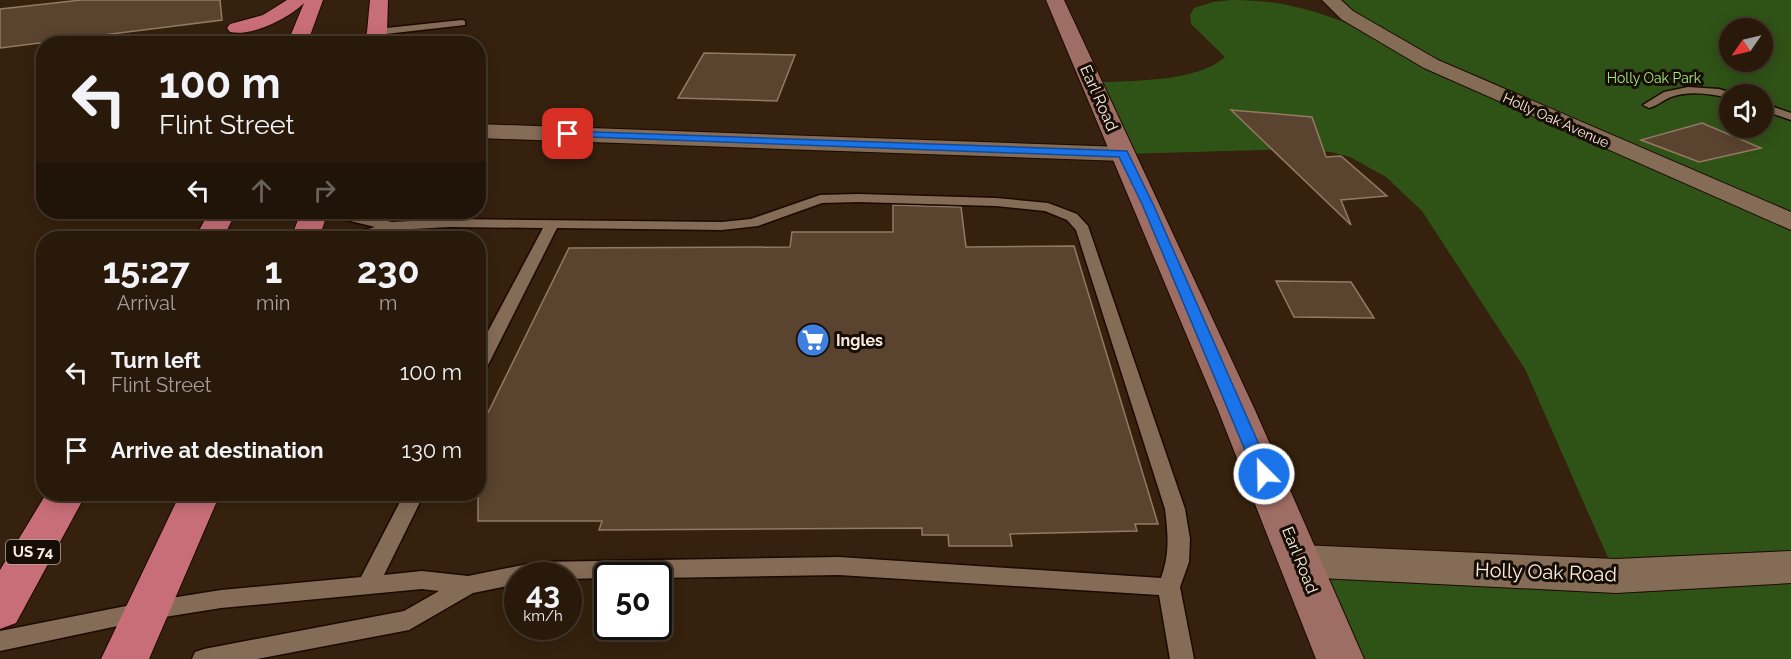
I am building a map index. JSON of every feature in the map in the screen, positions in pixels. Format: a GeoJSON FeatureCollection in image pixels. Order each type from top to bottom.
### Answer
{"type":"FeatureCollection","features":[{"type":"Feature","properties":{"kind":"highway"},"geometry":{"type":"LineString","coordinates":[[275,36],[264,29],[237,28],[270,18],[289,8],[297,0]]}},
{"type":"Feature","properties":{"kind":"highway"},"geometry":{"type":"LineString","coordinates":[[300,36],[314,0]]}},
{"type":"Feature","properties":{"kind":"highway"},"geometry":{"type":"LineString","coordinates":[[375,36],[379,0]]}},
{"type":"Feature","properties":{"kind":"highway","name":"US 74"},"geometry":{"type":"LineString","coordinates":[[0,610],[62,501]]}},
{"type":"Feature","properties":{"kind":"highway"},"geometry":{"type":"LineString","coordinates":[[124,659],[197,501]]}},
{"type":"Feature","properties":{"kind":"main road","name":"Earl Road"},"geometry":{"type":"LineString","coordinates":[[1055,0],[1153,217],[1301,561],[1340,659]]}},
{"type":"Feature","properties":{"kind":"street","name":"Holly Oak Avenue"},"geometry":{"type":"LineString","coordinates":[[1331,0],[1347,15],[1431,64],[1791,222]]}},
{"type":"Feature","properties":{"kind":"street"},"geometry":{"type":"LineString","coordinates":[[486,131],[1123,154]]}},
{"type":"Feature","properties":{"kind":"street","name":"Holly Oak Road"},"geometry":{"type":"LineString","coordinates":[[1301,561],[1616,576],[1791,567]]}},
{"type":"Feature","properties":{"kind":"lane"},"geometry":{"type":"LineString","coordinates":[[387,36],[462,23]]}},
{"type":"Feature","properties":{"kind":"lane"},"geometry":{"type":"LineString","coordinates":[[1649,105],[1670,92],[1701,90],[1719,93]]}},
{"type":"Feature","properties":{"kind":"lane"},"geometry":{"type":"LineString","coordinates":[[1773,110],[1791,117]]}},
{"type":"Feature","properties":{"kind":"lane"},"geometry":{"type":"LineString","coordinates":[[376,231],[392,226],[450,223],[550,226],[722,226],[753,223],[820,199],[858,198],[1006,203],[1048,207],[1072,218],[1083,229],[1175,509],[1179,539],[1178,562],[1169,587],[1182,659]]}},
{"type":"Feature","properties":{"kind":"lane"},"geometry":{"type":"LineString","coordinates":[[362,219],[392,226]]}},
{"type":"Feature","properties":{"kind":"lane"},"geometry":{"type":"LineString","coordinates":[[486,351],[550,226]]}},
{"type":"Feature","properties":{"kind":"lane"},"geometry":{"type":"LineString","coordinates":[[368,585],[410,501]]}},
{"type":"Feature","properties":{"kind":"lane"},"geometry":{"type":"LineString","coordinates":[[0,641],[147,611],[221,599],[422,579],[468,585],[538,571],[839,566],[1169,587]]}},
{"type":"Feature","properties":{"kind":"lane"},"geometry":{"type":"LineString","coordinates":[[204,659],[409,620],[468,585]]}},
{"type":"Feature","properties":{"kind":"green space","name":"Holly Oak Park"},"geometry":{"type":"Polygon","coordinates":[[[1232,0],[1272,3],[1323,15],[1377,35],[1331,0],[1791,0],[1791,659],[1340,659],[1301,560],[1616,576],[1525,369],[1422,211],[1386,177],[1350,157],[1331,152],[1296,149],[1123,154],[1092,83],[1180,76],[1198,72],[1225,57],[1191,24],[1190,15],[1194,8],[1213,2],[1232,0]]]}},
{"type":"Feature","properties":{"kind":"building"},"geometry":{"type":"Polygon","coordinates":[[[81,0],[220,0],[222,20],[95,36],[36,36],[36,43],[0,48],[0,9],[81,0]]]}},
{"type":"Feature","properties":{"kind":"building"},"geometry":{"type":"Polygon","coordinates":[[[704,53],[795,55],[777,101],[678,98],[704,53]]]}},
{"type":"Feature","properties":{"kind":"building"},"geometry":{"type":"Polygon","coordinates":[[[1231,110],[1312,117],[1326,157],[1341,156],[1387,196],[1341,200],[1351,225],[1231,110]]]}},
{"type":"Feature","properties":{"kind":"building"},"geometry":{"type":"Polygon","coordinates":[[[1702,123],[1719,130],[1719,138],[1737,138],[1761,148],[1699,162],[1641,140],[1702,123]]]}},
{"type":"Feature","properties":{"kind":"building","name":"Ingles"},"geometry":{"type":"Polygon","coordinates":[[[893,205],[961,207],[966,247],[1074,246],[1158,524],[1135,524],[1137,531],[1010,534],[1012,546],[949,546],[948,535],[922,535],[922,528],[599,530],[602,521],[478,521],[478,501],[486,501],[486,417],[569,248],[790,247],[792,232],[893,232],[893,205]]]}},
{"type":"Feature","properties":{"kind":"building"},"geometry":{"type":"Polygon","coordinates":[[[1276,281],[1351,282],[1374,318],[1294,317],[1276,281]]]}},
{"type":"Feature","properties":{"kind":"place","name":"Ingles"},"geometry":{"type":"Point","coordinates":[813,340]}},
{"type":"Feature","properties":{"kind":"route"},"geometry":{"type":"LineString","coordinates":[[568,134],[1123,154],[1148,204],[1264,474]]}}]}
